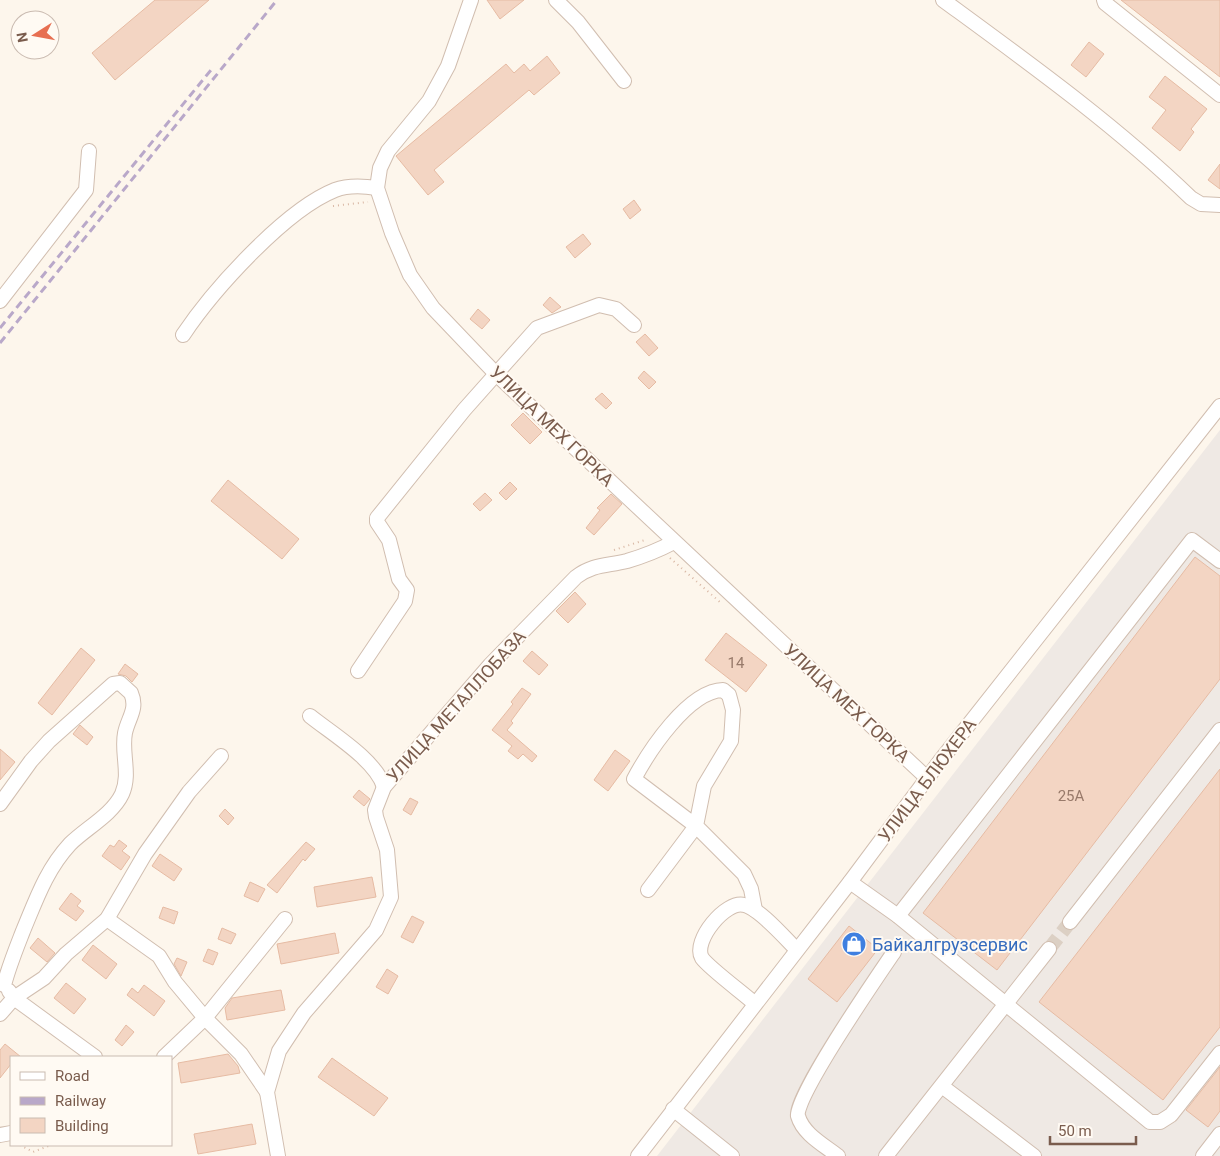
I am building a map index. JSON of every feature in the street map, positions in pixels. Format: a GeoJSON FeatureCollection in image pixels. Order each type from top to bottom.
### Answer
{"type":"FeatureCollection","features":[{"type":"Feature","properties":{"kind":"street"},"geometry":{"type":"LineString","coordinates":[[183,334],[219,287],[289,220],[314,201],[334,190],[359,186],[377,188],[380,168],[388,152],[429,100],[448,66],[471,0]]}},
{"type":"Feature","properties":{"kind":"street"},"geometry":{"type":"LineString","coordinates":[[556,0],[578,22],[624,81]]}},
{"type":"Feature","properties":{"kind":"street"},"geometry":{"type":"LineString","coordinates":[[943,0],[1076,98],[1141,150],[1200,204],[1220,205]]}},
{"type":"Feature","properties":{"kind":"street"},"geometry":{"type":"LineString","coordinates":[[1104,0],[1105,3],[1220,95]]}},
{"type":"Feature","properties":{"kind":"street"},"geometry":{"type":"LineString","coordinates":[[0,301],[86,190],[89,151]]}},
{"type":"Feature","properties":{"kind":"street","name":"УЛИЦА МЕХ ГОРКА"},"geometry":{"type":"LineString","coordinates":[[377,188],[392,233],[410,275],[433,308],[497,375],[669,545],[927,778]]}},
{"type":"Feature","properties":{"kind":"street"},"geometry":{"type":"LineString","coordinates":[[358,671],[405,602],[407,595],[404,584],[399,579],[393,564],[389,540],[376,522],[377,518],[464,410],[537,328],[599,305],[607,305],[616,309],[634,325]]}},
{"type":"Feature","properties":{"kind":"street","name":"УЛИЦА БЛЮХЕРА"},"geometry":{"type":"LineString","coordinates":[[638,1156],[754,1003],[850,882],[927,778],[1220,406]]}},
{"type":"Feature","properties":{"kind":"street"},"geometry":{"type":"LineString","coordinates":[[898,916],[1192,540],[1220,561]]}},
{"type":"Feature","properties":{"kind":"street","name":"УЛИЦА МЕТАЛЛОБАЗА"},"geometry":{"type":"LineString","coordinates":[[278,1156],[267,1092],[279,1051],[310,1006],[376,930],[391,897],[387,850],[376,817],[376,810],[384,787],[490,664],[576,577],[588,568],[626,561],[669,545]]}},
{"type":"Feature","properties":{"kind":"street"},"geometry":{"type":"LineString","coordinates":[[0,804],[31,761],[49,741],[113,684],[120,683],[131,693],[134,705],[125,732],[123,752],[126,782],[122,794],[108,811],[70,845],[48,875],[37,893],[2,982],[14,998],[94,1056]]}},
{"type":"Feature","properties":{"kind":"street"},"geometry":{"type":"LineString","coordinates":[[648,890],[696,826],[704,786],[731,742],[734,710],[729,696],[723,690],[707,693],[675,722],[645,758],[634,779],[696,826],[744,874],[751,889],[755,910]]}},
{"type":"Feature","properties":{"kind":"street"},"geometry":{"type":"LineString","coordinates":[[310,716],[368,762],[382,779],[384,787]]}},
{"type":"Feature","properties":{"kind":"street"},"geometry":{"type":"LineString","coordinates":[[1070,922],[1220,730]]}},
{"type":"Feature","properties":{"kind":"street"},"geometry":{"type":"LineString","coordinates":[[0,1014],[14,998],[44,978],[66,954],[107,919],[145,854],[189,792],[221,756]]}},
{"type":"Feature","properties":{"kind":"street"},"geometry":{"type":"LineString","coordinates":[[850,882],[898,916],[1004,1005],[1150,1122],[1160,1122],[1171,1115],[1220,1053]]}},
{"type":"Feature","properties":{"kind":"street"},"geometry":{"type":"LineString","coordinates":[[754,1003],[702,958],[700,945],[710,927],[728,907],[737,904],[746,905],[755,910],[796,949]]}},
{"type":"Feature","properties":{"kind":"street"},"geometry":{"type":"LineString","coordinates":[[107,919],[159,956],[175,982],[205,1018],[241,1054],[267,1092]]}},
{"type":"Feature","properties":{"kind":"street"},"geometry":{"type":"LineString","coordinates":[[165,1056],[205,1018],[285,919]]}},
{"type":"Feature","properties":{"kind":"street"},"geometry":{"type":"LineString","coordinates":[[886,1156],[943,1087],[1004,1005],[1049,949]]}},
{"type":"Feature","properties":{"kind":"street"},"geometry":{"type":"LineString","coordinates":[[838,1156],[812,1137],[797,1114],[798,1106],[819,1068],[894,952]]}},
{"type":"Feature","properties":{"kind":"street"},"geometry":{"type":"LineString","coordinates":[[943,1087],[1034,1156]]}},
{"type":"Feature","properties":{"kind":"street"},"geometry":{"type":"LineString","coordinates":[[673,1109],[732,1156]]}},
{"type":"Feature","properties":{"kind":"street"},"geometry":{"type":"LineString","coordinates":[[1203,1156],[1220,1134]]}},
{"type":"Feature","properties":{"kind":"path"},"geometry":{"type":"LineString","coordinates":[[614,550],[648,539]]}},
{"type":"Feature","properties":{"kind":"path"},"geometry":{"type":"LineString","coordinates":[[669,545],[670,557],[720,603]]}},
{"type":"Feature","properties":{"kind":"path"},"geometry":{"type":"LineString","coordinates":[[22,1146],[33,1152],[48,1146]]}},
{"type":"Feature","properties":{"kind":"shaded area"},"geometry":{"type":"Polygon","coordinates":[[[1220,430],[1220,1156],[657,1156],[1220,430]]]}},
{"type":"Feature","properties":{"kind":"building"},"geometry":{"type":"Polygon","coordinates":[[[155,0],[209,0],[115,80],[92,53],[155,0]]]}},
{"type":"Feature","properties":{"kind":"building"},"geometry":{"type":"Polygon","coordinates":[[[487,0],[524,0],[500,19],[487,0]]]}},
{"type":"Feature","properties":{"kind":"building"},"geometry":{"type":"Polygon","coordinates":[[[1121,0],[1220,0],[1220,77],[1121,0]]]}},
{"type":"Feature","properties":{"kind":"building"},"geometry":{"type":"Polygon","coordinates":[[[1089,42],[1104,54],[1086,77],[1071,65],[1089,42]]]}},
{"type":"Feature","properties":{"kind":"building"},"geometry":{"type":"Polygon","coordinates":[[[547,56],[560,73],[534,95],[529,90],[434,170],[444,182],[428,195],[396,156],[506,64],[514,73],[524,64],[530,71],[547,56]]]}},
{"type":"Feature","properties":{"kind":"building"},"geometry":{"type":"Polygon","coordinates":[[[1165,76],[1207,109],[1191,129],[1194,132],[1180,151],[1152,128],[1166,110],[1149,97],[1165,76]]]}},
{"type":"Feature","properties":{"kind":"building"},"geometry":{"type":"Polygon","coordinates":[[[1220,164],[1220,189],[1208,180],[1220,164]]]}},
{"type":"Feature","properties":{"kind":"building"},"geometry":{"type":"Polygon","coordinates":[[[634,200],[641,210],[630,219],[623,209],[634,200]]]}},
{"type":"Feature","properties":{"kind":"building"},"geometry":{"type":"Polygon","coordinates":[[[583,234],[591,244],[575,258],[566,247],[583,234]]]}},
{"type":"Feature","properties":{"kind":"building"},"geometry":{"type":"Polygon","coordinates":[[[550,297],[561,307],[552,313],[543,305],[550,297]]]}},
{"type":"Feature","properties":{"kind":"building"},"geometry":{"type":"Polygon","coordinates":[[[478,309],[490,320],[482,329],[470,319],[478,309]]]}},
{"type":"Feature","properties":{"kind":"building"},"geometry":{"type":"Polygon","coordinates":[[[645,334],[658,348],[649,356],[636,342],[645,334]]]}},
{"type":"Feature","properties":{"kind":"building"},"geometry":{"type":"Polygon","coordinates":[[[644,371],[656,382],[649,389],[638,378],[644,371]]]}},
{"type":"Feature","properties":{"kind":"building"},"geometry":{"type":"Polygon","coordinates":[[[602,393],[612,403],[606,409],[595,399],[602,393]]]}},
{"type":"Feature","properties":{"kind":"building"},"geometry":{"type":"Polygon","coordinates":[[[523,413],[542,432],[530,444],[511,425],[523,413]]]}},
{"type":"Feature","properties":{"kind":"building"},"geometry":{"type":"Polygon","coordinates":[[[228,480],[299,539],[282,559],[211,501],[228,480]]]}},
{"type":"Feature","properties":{"kind":"building"},"geometry":{"type":"Polygon","coordinates":[[[510,482],[517,489],[506,500],[499,493],[510,482]]]}},
{"type":"Feature","properties":{"kind":"building"},"geometry":{"type":"Polygon","coordinates":[[[485,493],[492,500],[480,511],[473,504],[485,493]]]}},
{"type":"Feature","properties":{"kind":"building"},"geometry":{"type":"Polygon","coordinates":[[[611,494],[622,504],[594,535],[586,528],[600,510],[597,508],[611,494]]]}},
{"type":"Feature","properties":{"kind":"building"},"geometry":{"type":"Polygon","coordinates":[[[1195,557],[1220,576],[1220,679],[997,970],[923,913],[1195,557]]]}},
{"type":"Feature","properties":{"kind":"building"},"geometry":{"type":"Polygon","coordinates":[[[575,592],[586,604],[568,623],[556,611],[575,592]]]}},
{"type":"Feature","properties":{"kind":"building"},"geometry":{"type":"Polygon","coordinates":[[[726,633],[767,665],[746,692],[705,660],[726,633]]]}},
{"type":"Feature","properties":{"kind":"building"},"geometry":{"type":"Polygon","coordinates":[[[81,648],[95,660],[52,715],[38,703],[81,648]]]}},
{"type":"Feature","properties":{"kind":"building"},"geometry":{"type":"Polygon","coordinates":[[[532,651],[548,665],[539,675],[523,661],[532,651]]]}},
{"type":"Feature","properties":{"kind":"building"},"geometry":{"type":"Polygon","coordinates":[[[125,664],[138,674],[132,682],[126,676],[118,674],[125,664]]]}},
{"type":"Feature","properties":{"kind":"building"},"geometry":{"type":"Polygon","coordinates":[[[522,688],[531,694],[511,721],[513,723],[507,730],[537,756],[532,762],[523,754],[518,759],[508,751],[512,746],[492,730],[513,704],[511,702],[522,688]]]}},
{"type":"Feature","properties":{"kind":"building"},"geometry":{"type":"Polygon","coordinates":[[[80,725],[93,737],[87,745],[73,734],[80,725]]]}},
{"type":"Feature","properties":{"kind":"building"},"geometry":{"type":"Polygon","coordinates":[[[0,749],[15,762],[0,780],[0,749]]]}},
{"type":"Feature","properties":{"kind":"building"},"geometry":{"type":"Polygon","coordinates":[[[615,750],[630,761],[608,791],[594,780],[615,750]]]}},
{"type":"Feature","properties":{"kind":"building"},"geometry":{"type":"Polygon","coordinates":[[[1220,769],[1220,1027],[1163,1100],[1039,1002],[1220,769]]]}},
{"type":"Feature","properties":{"kind":"building"},"geometry":{"type":"Polygon","coordinates":[[[359,790],[370,799],[364,806],[353,797],[359,790]]]}},
{"type":"Feature","properties":{"kind":"building"},"geometry":{"type":"Polygon","coordinates":[[[410,798],[418,802],[411,815],[403,810],[410,798]]]}},
{"type":"Feature","properties":{"kind":"building"},"geometry":{"type":"Polygon","coordinates":[[[225,809],[234,818],[228,825],[219,816],[225,809]]]}},
{"type":"Feature","properties":{"kind":"building"},"geometry":{"type":"Polygon","coordinates":[[[119,840],[127,846],[122,851],[130,857],[121,870],[102,856],[110,845],[114,847],[119,840]]]}},
{"type":"Feature","properties":{"kind":"building"},"geometry":{"type":"Polygon","coordinates":[[[306,842],[315,849],[305,861],[303,859],[277,893],[267,885],[306,842]]]}},
{"type":"Feature","properties":{"kind":"building"},"geometry":{"type":"Polygon","coordinates":[[[160,854],[182,869],[174,881],[152,866],[160,854]]]}},
{"type":"Feature","properties":{"kind":"building"},"geometry":{"type":"Polygon","coordinates":[[[372,877],[376,897],[317,907],[314,887],[372,877]]]}},
{"type":"Feature","properties":{"kind":"building"},"geometry":{"type":"Polygon","coordinates":[[[250,882],[265,889],[258,902],[244,896],[250,882]]]}},
{"type":"Feature","properties":{"kind":"building"},"geometry":{"type":"Polygon","coordinates":[[[71,893],[81,901],[77,906],[84,911],[76,921],[59,909],[71,893]]]}},
{"type":"Feature","properties":{"kind":"building"},"geometry":{"type":"Polygon","coordinates":[[[163,907],[178,912],[174,924],[159,918],[163,907]]]}},
{"type":"Feature","properties":{"kind":"building"},"geometry":{"type":"Polygon","coordinates":[[[412,916],[424,922],[413,943],[401,937],[412,916]]]}},
{"type":"Feature","properties":{"kind":"building"},"geometry":{"type":"Polygon","coordinates":[[[849,926],[878,949],[837,1002],[808,979],[849,926]]]}},
{"type":"Feature","properties":{"kind":"building"},"geometry":{"type":"Polygon","coordinates":[[[222,928],[236,934],[231,944],[218,939],[222,928]]]}},
{"type":"Feature","properties":{"kind":"building"},"geometry":{"type":"Polygon","coordinates":[[[335,933],[339,953],[281,964],[277,944],[335,933]]]}},
{"type":"Feature","properties":{"kind":"building"},"geometry":{"type":"Polygon","coordinates":[[[38,938],[55,953],[47,962],[30,948],[38,938]]]}},
{"type":"Feature","properties":{"kind":"building"},"geometry":{"type":"Polygon","coordinates":[[[93,945],[117,964],[106,979],[82,960],[93,945]]]}},
{"type":"Feature","properties":{"kind":"building"},"geometry":{"type":"Polygon","coordinates":[[[208,949],[218,953],[213,965],[203,961],[208,949]]]}},
{"type":"Feature","properties":{"kind":"building"},"geometry":{"type":"Polygon","coordinates":[[[177,958],[187,962],[181,976],[174,964],[177,958]]]}},
{"type":"Feature","properties":{"kind":"building"},"geometry":{"type":"Polygon","coordinates":[[[387,969],[398,976],[388,994],[376,987],[387,969]]]}},
{"type":"Feature","properties":{"kind":"building"},"geometry":{"type":"Polygon","coordinates":[[[66,983],[86,999],[74,1014],[54,998],[66,983]]]}},
{"type":"Feature","properties":{"kind":"building"},"geometry":{"type":"Polygon","coordinates":[[[144,985],[165,1001],[154,1016],[127,995],[132,988],[138,993],[144,985]]]}},
{"type":"Feature","properties":{"kind":"building"},"geometry":{"type":"Polygon","coordinates":[[[281,990],[285,1010],[227,1020],[225,1008],[232,998],[281,990]]]}},
{"type":"Feature","properties":{"kind":"building"},"geometry":{"type":"Polygon","coordinates":[[[126,1025],[134,1032],[122,1046],[115,1040],[126,1025]]]}},
{"type":"Feature","properties":{"kind":"building"},"geometry":{"type":"Polygon","coordinates":[[[5,1044],[20,1056],[10,1056],[10,1065],[0,1078],[0,1050],[5,1044]]]}},
{"type":"Feature","properties":{"kind":"building"},"geometry":{"type":"Polygon","coordinates":[[[228,1054],[238,1066],[240,1073],[181,1083],[178,1063],[228,1054]]]}},
{"type":"Feature","properties":{"kind":"building"},"geometry":{"type":"Polygon","coordinates":[[[332,1058],[388,1098],[374,1116],[318,1077],[332,1058]]]}},
{"type":"Feature","properties":{"kind":"building"},"geometry":{"type":"Polygon","coordinates":[[[1220,1067],[1220,1111],[1208,1127],[1186,1110],[1220,1067]]]}},
{"type":"Feature","properties":{"kind":"building"},"geometry":{"type":"Polygon","coordinates":[[[252,1124],[256,1144],[198,1154],[194,1134],[252,1124]]]}},
{"type":"Feature","properties":{"kind":"tunnel"},"geometry":{"type":"LineString","coordinates":[[1049,949],[1070,922]]}},
{"type":"Feature","properties":{"kind":"railway"},"geometry":{"type":"LineString","coordinates":[[0,343],[277,0]]}},
{"type":"Feature","properties":{"kind":"railway"},"geometry":{"type":"LineString","coordinates":[[0,328],[211,70]]}},
{"type":"Feature","properties":{"kind":"place","name":"Байкалгрузсервис"},"geometry":{"type":"Point","coordinates":[854,944]}}]}
